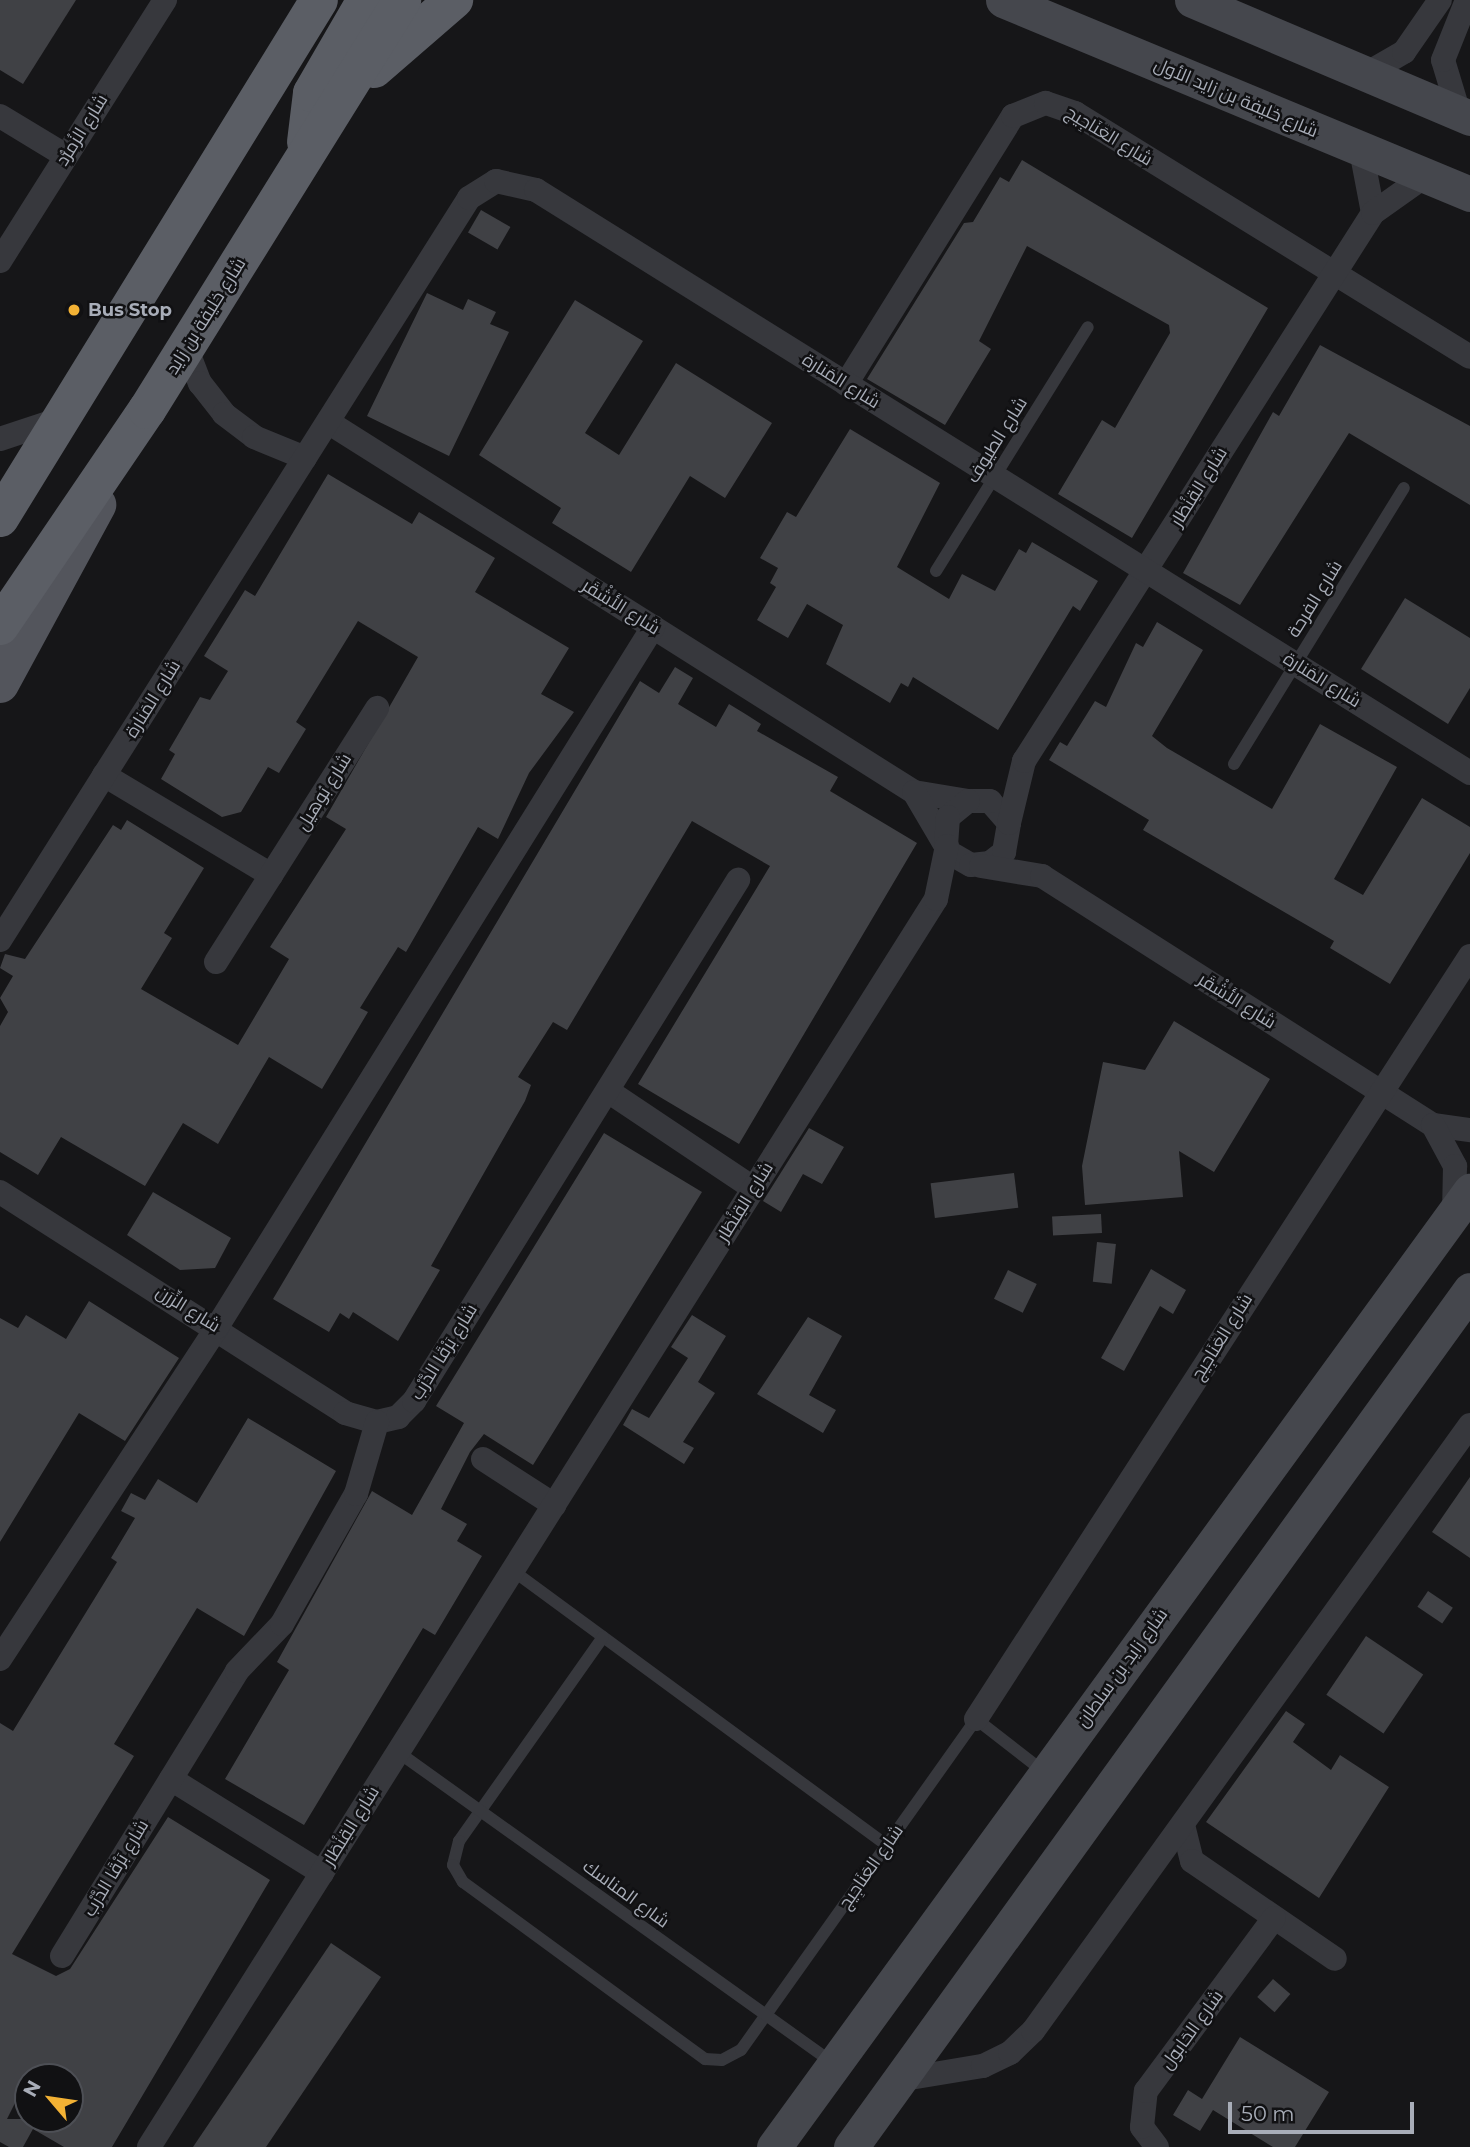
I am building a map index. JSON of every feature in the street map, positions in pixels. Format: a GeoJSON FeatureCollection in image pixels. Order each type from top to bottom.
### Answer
{"type":"FeatureCollection","features":[{"type":"Feature","properties":{"kind":"highway"},"geometry":{"type":"LineString","coordinates":[[0,518],[319,0]]}},
{"type":"Feature","properties":{"kind":"highway"},"geometry":{"type":"LineString","coordinates":[[307,151],[307,105],[366,0]]}},
{"type":"Feature","properties":{"kind":"highway","name":"شارع خليفة بن زايد"},"geometry":{"type":"LineString","coordinates":[[0,626],[147,410],[402,0]]}},
{"type":"Feature","properties":{"kind":"highway"},"geometry":{"type":"LineString","coordinates":[[339,101],[454,0]]}},
{"type":"Feature","properties":{"kind":"main road","name":"شارع خليفة بن زايد الأول"},"geometry":{"type":"LineString","coordinates":[[1003,0],[1470,194]]}},
{"type":"Feature","properties":{"kind":"main road"},"geometry":{"type":"LineString","coordinates":[[1192,0],[1464,115]]}},
{"type":"Feature","properties":{"kind":"main road"},"geometry":{"type":"LineString","coordinates":[[0,684],[147,410]]}},
{"type":"Feature","properties":{"kind":"main road","name":"شارع زايد بن سلطان"},"geometry":{"type":"LineString","coordinates":[[774,2147],[1462,1202]]}},
{"type":"Feature","properties":{"kind":"main road"},"geometry":{"type":"LineString","coordinates":[[851,2147],[1470,1290]]}},
{"type":"Feature","properties":{"kind":"street","name":"شارع الزُمرُّد"},"geometry":{"type":"LineString","coordinates":[[0,261],[165,0]]}},
{"type":"Feature","properties":{"kind":"street"},"geometry":{"type":"LineString","coordinates":[[1366,74],[1404,52],[1440,0]]}},
{"type":"Feature","properties":{"kind":"street"},"geometry":{"type":"LineString","coordinates":[[1464,115],[1443,60],[1466,0]]}},
{"type":"Feature","properties":{"kind":"street","name":"شارع العَنَاجِيج"},"geometry":{"type":"LineString","coordinates":[[846,384],[1013,116],[1037,104],[1075,113],[1470,357]]}},
{"type":"Feature","properties":{"kind":"street"},"geometry":{"type":"LineString","coordinates":[[0,116],[66,156]]}},
{"type":"Feature","properties":{"kind":"street"},"geometry":{"type":"LineString","coordinates":[[1361,150],[1373,213]]}},
{"type":"Feature","properties":{"kind":"street","name":"شارع القِنْطَار"},"geometry":{"type":"LineString","coordinates":[[1010,825],[1024,761],[1373,213],[1425,176]]}},
{"type":"Feature","properties":{"kind":"street","name":"شارع المَنارة"},"geometry":{"type":"LineString","coordinates":[[0,940],[469,198],[496,181],[536,190],[1470,773]]}},
{"type":"Feature","properties":{"kind":"street"},"geometry":{"type":"LineString","coordinates":[[186,347],[201,383],[224,414],[254,437],[305,458]]}},
{"type":"Feature","properties":{"kind":"street"},"geometry":{"type":"LineString","coordinates":[[0,439],[60,419]]}},
{"type":"Feature","properties":{"kind":"street","name":"شارع الأَشْقَر"},"geometry":{"type":"LineString","coordinates":[[328,422],[914,792],[972,800]]}},
{"type":"Feature","properties":{"kind":"street"},"geometry":{"type":"LineString","coordinates":[[0,1660],[218,1327],[653,627]]}},
{"type":"Feature","properties":{"kind":"street","name":"شارع بُوهيل"},"geometry":{"type":"LineString","coordinates":[[216,962],[377,708]]}},
{"type":"Feature","properties":{"kind":"street","name":"شارع القِنْطَار"},"geometry":{"type":"LineString","coordinates":[[972,800],[1024,761]]}},
{"type":"Feature","properties":{"kind":"street"},"geometry":{"type":"LineString","coordinates":[[104,775],[271,875]]}},
{"type":"Feature","properties":{"kind":"street","name":"شارع الأَشْقَر"},"geometry":{"type":"LineString","coordinates":[[914,792],[946,844]]}},
{"type":"Feature","properties":{"kind":"street"},"geometry":{"type":"LineString","coordinates":[[972,800],[996,805],[1010,825],[1004,852],[980,866],[963,863],[946,844],[948,817],[972,800]]}},
{"type":"Feature","properties":{"kind":"street","name":"شارع الأَشْقَر"},"geometry":{"type":"LineString","coordinates":[[1010,825],[1042,877]]}},
{"type":"Feature","properties":{"kind":"street","name":"شارع القِنْطَار"},"geometry":{"type":"LineString","coordinates":[[936,899],[946,844]]}},
{"type":"Feature","properties":{"kind":"street","name":"شارع القِنْطَار"},"geometry":{"type":"LineString","coordinates":[[149,2147],[936,899],[980,866]]}},
{"type":"Feature","properties":{"kind":"street","name":"شارع الأَشْقَر"},"geometry":{"type":"LineString","coordinates":[[980,866],[1042,877],[1433,1125],[1470,1130]]}},
{"type":"Feature","properties":{"kind":"street","name":"شارع بَرْقَا الدَّرْب"},"geometry":{"type":"LineString","coordinates":[[62,1956],[247,1656],[282,1624],[356,1494],[377,1422],[398,1417],[414,1401],[738,880]]}},
{"type":"Feature","properties":{"kind":"street","name":"شارع العَنَاجِيج"},"geometry":{"type":"LineString","coordinates":[[976,1719],[1379,1091],[1470,956]]}},
{"type":"Feature","properties":{"kind":"street"},"geometry":{"type":"LineString","coordinates":[[608,1091],[754,1188]]}},
{"type":"Feature","properties":{"kind":"street","name":"شارع الأَشْقَر"},"geometry":{"type":"LineString","coordinates":[[1433,1125],[1455,1166],[1462,1202]]}},
{"type":"Feature","properties":{"kind":"street","name":"شارع الزِّرَن"},"geometry":{"type":"LineString","coordinates":[[0,1192],[218,1327],[345,1413],[377,1422]]}},
{"type":"Feature","properties":{"kind":"street"},"geometry":{"type":"LineString","coordinates":[[898,2080],[983,2066],[1023,2043],[1470,1425]]}},
{"type":"Feature","properties":{"kind":"street"},"geometry":{"type":"LineString","coordinates":[[482,1459],[554,1504]]}},
{"type":"Feature","properties":{"kind":"street"},"geometry":{"type":"LineString","coordinates":[[171,1779],[322,1873]]}},
{"type":"Feature","properties":{"kind":"street"},"geometry":{"type":"LineString","coordinates":[[1183,1825],[1192,1861],[1335,1959]]}},
{"type":"Feature","properties":{"kind":"street"},"geometry":{"type":"LineString","coordinates":[[1153,1866],[1192,1861]]}},
{"type":"Feature","properties":{"kind":"street","name":"شارع الحَابول"},"geometry":{"type":"LineString","coordinates":[[1157,2147],[1142,2127],[1146,2091],[1274,1918]]}},
{"type":"Feature","properties":{"kind":"lane","name":"شارع الطيوف"},"geometry":{"type":"LineString","coordinates":[[936,571],[1088,327]]}},
{"type":"Feature","properties":{"kind":"lane","name":"شارع الفرحة"},"geometry":{"type":"LineString","coordinates":[[1234,764],[1404,488]]}},
{"type":"Feature","properties":{"kind":"lane"},"geometry":{"type":"LineString","coordinates":[[512,1570],[887,1845]]}},
{"type":"Feature","properties":{"kind":"lane","name":"شارع العَنَاجِيج"},"geometry":{"type":"LineString","coordinates":[[603,1637],[454,1848],[458,1877],[697,2054],[713,2061],[733,2057],[766,2015],[976,1719]]}},
{"type":"Feature","properties":{"kind":"lane"},"geometry":{"type":"LineString","coordinates":[[976,1719],[1045,1773]]}},
{"type":"Feature","properties":{"kind":"lane","name":"شارع المناسك"},"geometry":{"type":"LineString","coordinates":[[398,1752],[835,2064]]}},
{"type":"Feature","properties":{"kind":"building"},"geometry":{"type":"Polygon","coordinates":[[[0,0],[76,0],[23,84],[0,70],[0,0]]]}},
{"type":"Feature","properties":{"kind":"building"},"geometry":{"type":"Polygon","coordinates":[[[1022,160],[1268,308],[1132,538],[1058,494],[1102,420],[1115,428],[1170,333],[1169,325],[1027,246],[979,341],[991,349],[945,425],[867,379],[964,223],[973,222],[1000,177],[1009,182],[1022,160]]]}},
{"type":"Feature","properties":{"kind":"building"},"geometry":{"type":"Polygon","coordinates":[[[481,210],[510,227],[497,250],[468,233],[481,210]]]}},
{"type":"Feature","properties":{"kind":"building"},"geometry":{"type":"Polygon","coordinates":[[[427,293],[463,310],[468,299],[496,312],[490,324],[509,332],[449,456],[367,416],[427,293]]]}},
{"type":"Feature","properties":{"kind":"building"},"geometry":{"type":"Polygon","coordinates":[[[575,300],[643,341],[585,433],[619,455],[676,363],[772,423],[725,498],[690,476],[631,572],[552,523],[561,508],[479,455],[575,300]]]}},
{"type":"Feature","properties":{"kind":"building"},"geometry":{"type":"Polygon","coordinates":[[[1320,345],[1470,426],[1470,505],[1349,433],[1240,605],[1183,573],[1273,412],[1279,416],[1320,345]]]}},
{"type":"Feature","properties":{"kind":"building"},"geometry":{"type":"Polygon","coordinates":[[[850,429],[940,483],[897,567],[949,599],[962,574],[995,591],[1019,549],[1026,553],[1032,542],[1098,581],[1080,611],[1073,606],[998,730],[913,677],[908,687],[901,683],[890,703],[826,664],[843,625],[807,604],[788,638],[757,620],[776,587],[770,583],[778,568],[760,558],[787,512],[796,517],[850,429]]]}},
{"type":"Feature","properties":{"kind":"building"},"geometry":{"type":"Polygon","coordinates":[[[328,474],[412,524],[419,512],[495,558],[475,592],[569,648],[541,694],[574,712],[529,773],[498,839],[478,827],[406,952],[398,947],[360,1008],[368,1012],[322,1089],[269,1057],[218,1144],[183,1123],[145,1186],[61,1137],[38,1175],[0,1152],[0,1026],[8,1012],[0,998],[13,976],[0,968],[5,954],[25,959],[113,825],[121,830],[127,820],[204,868],[164,933],[172,938],[141,989],[238,1045],[289,959],[270,947],[346,829],[326,817],[418,657],[358,621],[296,722],[306,729],[279,773],[268,767],[241,812],[222,817],[161,779],[175,754],[169,750],[200,697],[210,700],[228,671],[204,656],[245,590],[255,596],[328,474]]]}},
{"type":"Feature","properties":{"kind":"building"},"geometry":{"type":"Polygon","coordinates":[[[1405,598],[1470,638],[1470,688],[1448,724],[1361,669],[1405,598]]]}},
{"type":"Feature","properties":{"kind":"building"},"geometry":{"type":"Polygon","coordinates":[[[1157,622],[1203,650],[1152,736],[1167,748],[1272,809],[1320,724],[1397,767],[1334,879],[1363,895],[1422,798],[1470,827],[1470,853],[1390,984],[1330,948],[1334,941],[1143,830],[1149,820],[1049,760],[1060,742],[1067,746],[1095,701],[1106,707],[1136,643],[1143,647],[1157,622]]]}},
{"type":"Feature","properties":{"kind":"building"},"geometry":{"type":"Polygon","coordinates":[[[675,667],[693,678],[678,704],[716,727],[729,704],[761,724],[757,731],[838,777],[830,791],[917,843],[739,1144],[638,1084],[770,866],[692,821],[567,1030],[553,1022],[518,1077],[531,1085],[525,1101],[431,1266],[440,1270],[398,1341],[353,1312],[349,1319],[340,1313],[329,1332],[273,1299],[640,681],[659,693],[675,667]]]}},
{"type":"Feature","properties":{"kind":"building"},"geometry":{"type":"Polygon","coordinates":[[[1174,1021],[1270,1079],[1214,1172],[1179,1151],[1183,1197],[1085,1205],[1082,1166],[1103,1062],[1145,1070],[1174,1021]]]}},
{"type":"Feature","properties":{"kind":"building"},"geometry":{"type":"Polygon","coordinates":[[[809,1128],[844,1147],[822,1184],[803,1174],[781,1212],[763,1201],[809,1128]]]}},
{"type":"Feature","properties":{"kind":"building"},"geometry":{"type":"Polygon","coordinates":[[[604,1133],[702,1192],[533,1465],[484,1434],[470,1452],[441,1509],[467,1524],[457,1541],[482,1556],[435,1635],[423,1628],[304,1825],[225,1779],[289,1670],[277,1662],[372,1491],[412,1515],[464,1423],[436,1406],[604,1133]]]}},
{"type":"Feature","properties":{"kind":"building"},"geometry":{"type":"Polygon","coordinates":[[[1014,1173],[1018,1208],[935,1218],[931,1183],[1014,1173]]]}},
{"type":"Feature","properties":{"kind":"building"},"geometry":{"type":"Polygon","coordinates":[[[153,1192],[231,1238],[215,1268],[180,1270],[127,1235],[153,1192]]]}},
{"type":"Feature","properties":{"kind":"building"},"geometry":{"type":"Polygon","coordinates":[[[1101,1214],[1102,1233],[1053,1236],[1052,1217],[1101,1214]]]}},
{"type":"Feature","properties":{"kind":"building"},"geometry":{"type":"Polygon","coordinates":[[[1097,1242],[1116,1244],[1112,1284],[1093,1282],[1097,1242]]]}},
{"type":"Feature","properties":{"kind":"building"},"geometry":{"type":"Polygon","coordinates":[[[1151,1269],[1186,1290],[1173,1314],[1160,1306],[1124,1371],[1101,1358],[1151,1269]]]}},
{"type":"Feature","properties":{"kind":"building"},"geometry":{"type":"Polygon","coordinates":[[[1008,1270],[1037,1284],[1023,1313],[994,1299],[1008,1270]]]}},
{"type":"Feature","properties":{"kind":"building"},"geometry":{"type":"Polygon","coordinates":[[[89,1301],[179,1358],[125,1441],[79,1413],[0,1542],[0,1318],[18,1328],[26,1315],[66,1339],[89,1301]]]}},
{"type":"Feature","properties":{"kind":"building"},"geometry":{"type":"Polygon","coordinates":[[[692,1315],[726,1336],[698,1382],[715,1393],[683,1442],[694,1448],[684,1464],[623,1425],[632,1409],[649,1418],[688,1358],[671,1347],[692,1315]]]}},
{"type":"Feature","properties":{"kind":"building"},"geometry":{"type":"Polygon","coordinates":[[[808,1317],[842,1336],[809,1395],[836,1410],[823,1433],[757,1394],[808,1317]]]}},
{"type":"Feature","properties":{"kind":"building"},"geometry":{"type":"Polygon","coordinates":[[[248,1418],[336,1471],[244,1636],[197,1608],[114,1744],[134,1756],[12,1954],[56,1976],[70,1969],[168,1817],[270,1880],[112,2147],[64,2147],[40,2133],[84,2133],[84,2063],[14,2063],[14,2105],[7,2119],[14,2119],[14,2133],[31,2133],[23,2147],[9,2147],[0,2142],[0,1723],[13,1731],[117,1562],[111,1558],[135,1518],[121,1511],[131,1493],[145,1500],[158,1479],[197,1503],[248,1418]]]}},
{"type":"Feature","properties":{"kind":"building"},"geometry":{"type":"Polygon","coordinates":[[[1470,1477],[1470,1558],[1432,1532],[1470,1477]]]}},
{"type":"Feature","properties":{"kind":"building"},"geometry":{"type":"Polygon","coordinates":[[[1428,1591],[1453,1608],[1442,1624],[1417,1607],[1428,1591]]]}},
{"type":"Feature","properties":{"kind":"building"},"geometry":{"type":"Polygon","coordinates":[[[1366,1636],[1423,1675],[1384,1733],[1326,1695],[1366,1636]]]}},
{"type":"Feature","properties":{"kind":"building"},"geometry":{"type":"Polygon","coordinates":[[[1286,1711],[1305,1724],[1293,1742],[1331,1770],[1340,1755],[1389,1787],[1319,1898],[1206,1822],[1286,1711]]]}},
{"type":"Feature","properties":{"kind":"building"},"geometry":{"type":"Polygon","coordinates":[[[331,1943],[381,1977],[266,2147],[193,2147],[331,1943]]]}},
{"type":"Feature","properties":{"kind":"building"},"geometry":{"type":"Polygon","coordinates":[[[1273,1979],[1290,1994],[1275,2012],[1257,1997],[1273,1979]]]}},
{"type":"Feature","properties":{"kind":"building"},"geometry":{"type":"Polygon","coordinates":[[[1240,2037],[1329,2092],[1295,2147],[1273,2147],[1213,2110],[1200,2131],[1173,2115],[1188,2090],[1202,2099],[1240,2037]]]}},
{"type":"Feature","properties":{"kind":"place","name":"Bus Stop"},"geometry":{"type":"Point","coordinates":[74,310]}}]}
